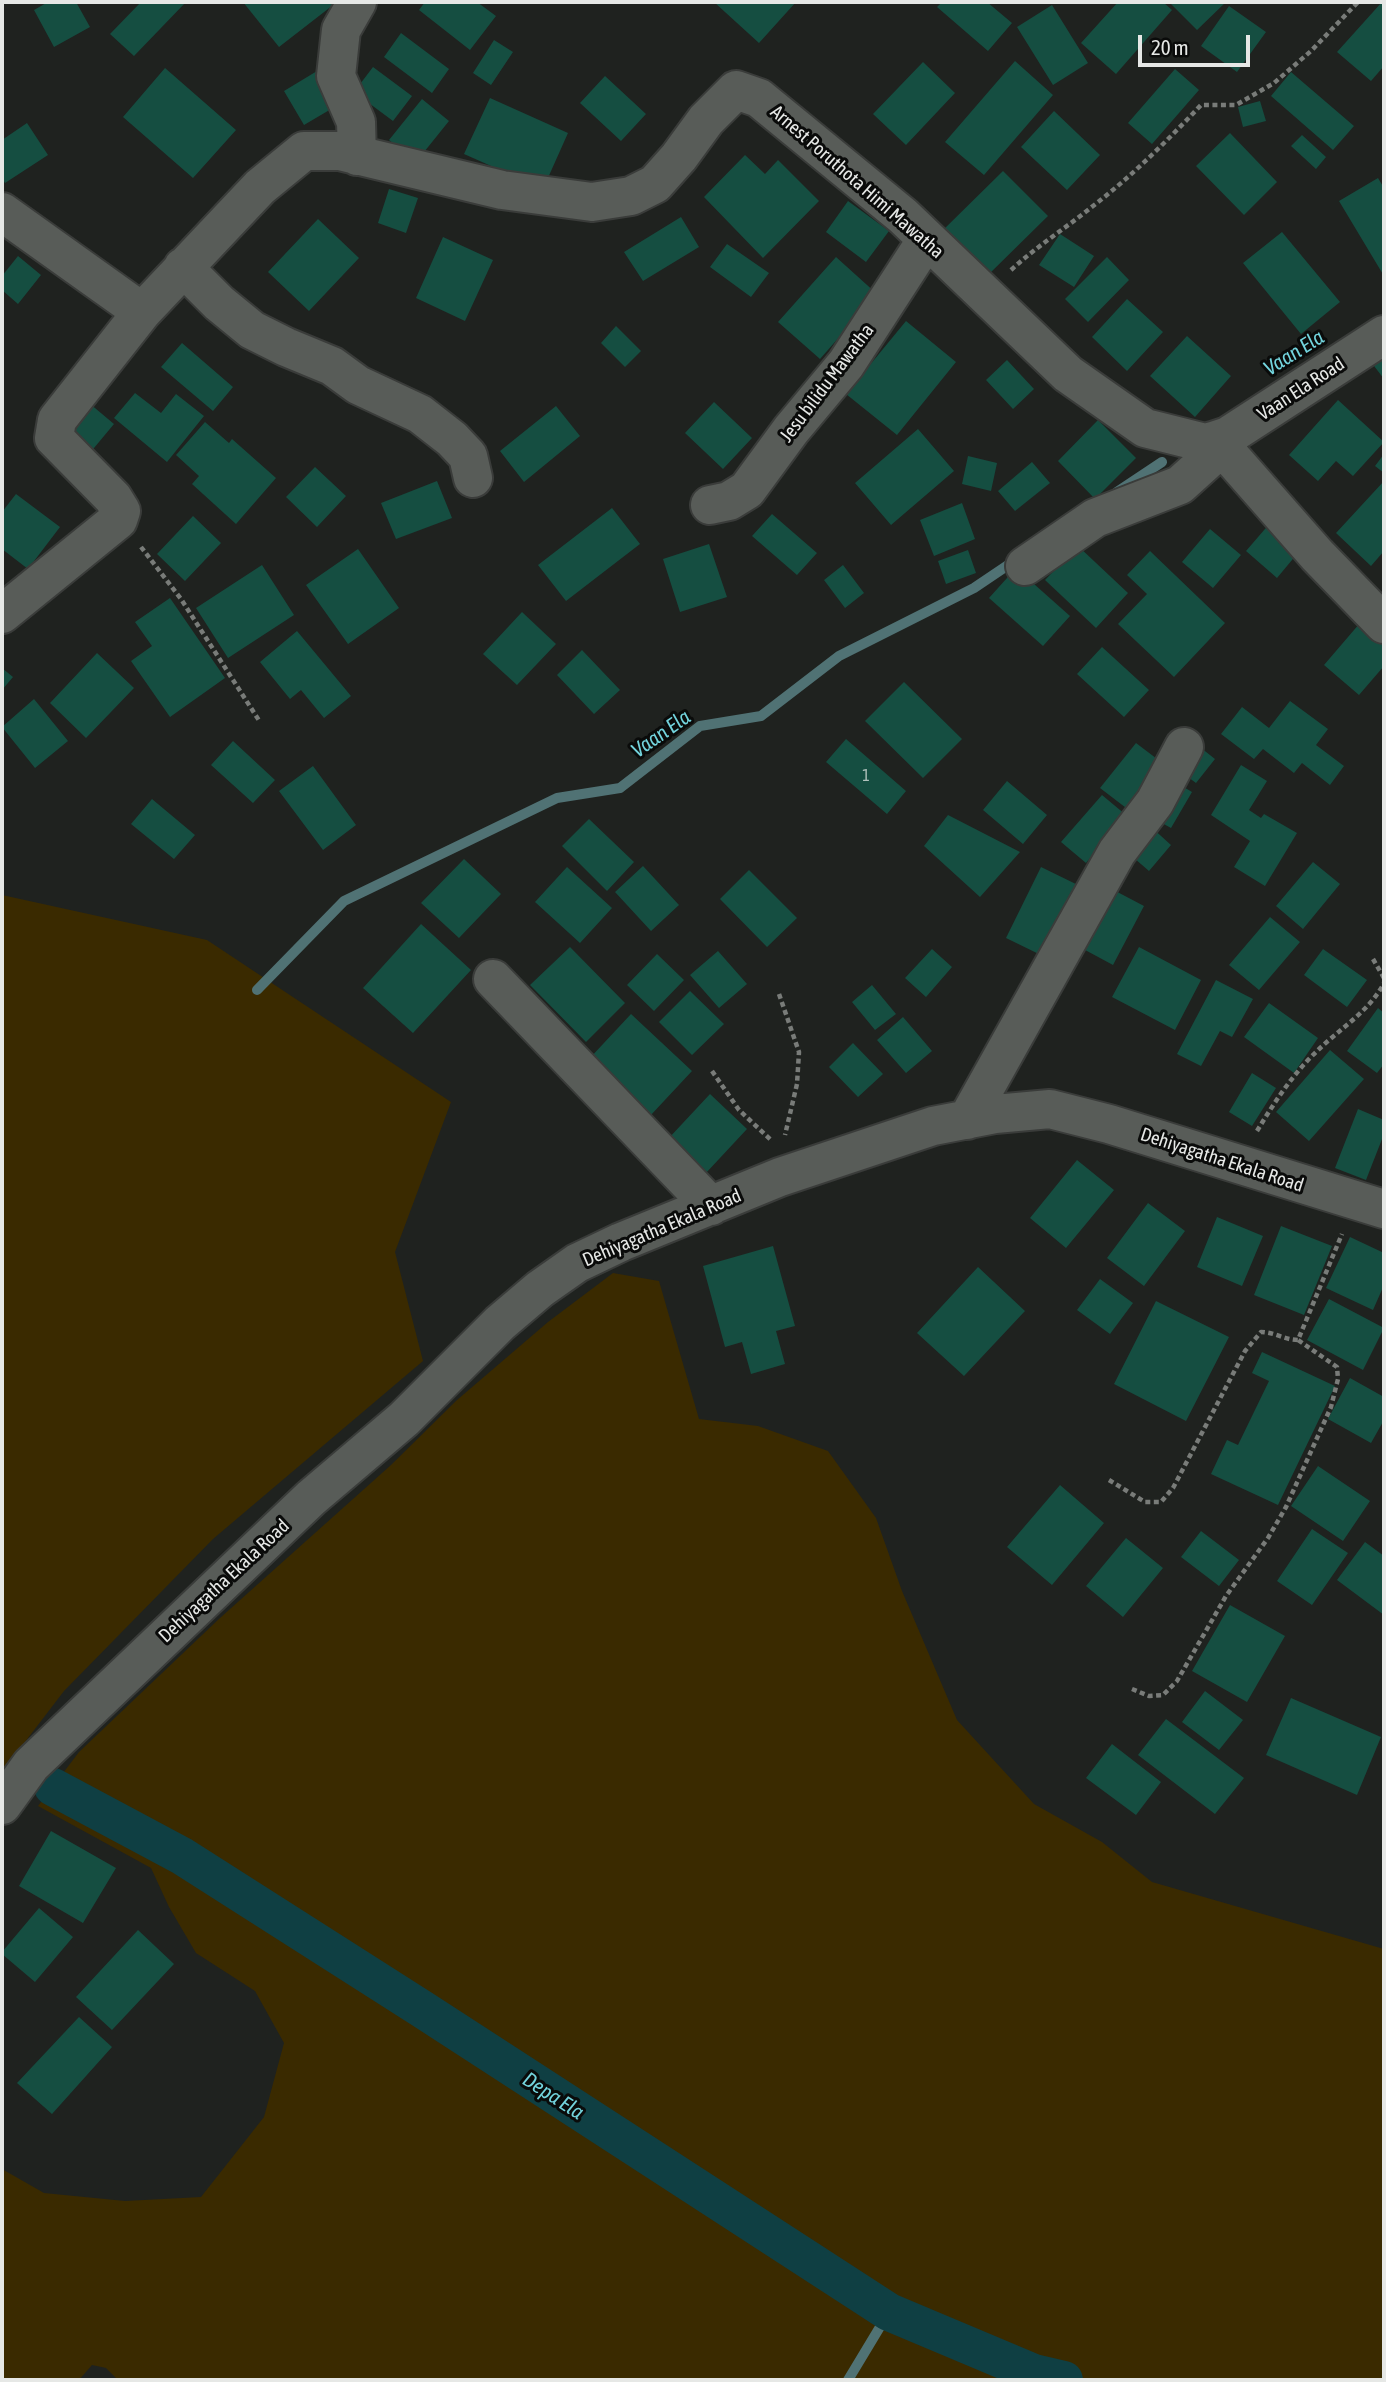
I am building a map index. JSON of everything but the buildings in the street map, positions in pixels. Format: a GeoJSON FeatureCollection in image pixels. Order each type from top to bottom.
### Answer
{"type":"FeatureCollection","features":[{"type":"Feature","properties":{"kind":"street"},"geometry":{"type":"LineString","coordinates":[[357,2],[341,30],[336,75],[356,122],[357,156]]}},
{"type":"Feature","properties":{"kind":"street","name":"Arnest Poruthota Himi Mawatha"},"geometry":{"type":"LineString","coordinates":[[118,520],[121,511],[113,498],[54,438],[57,420],[142,312],[183,267],[260,187],[304,151],[340,152],[502,190],[592,202],[631,196],[655,184],[706,120],[736,90],[759,98],[903,216],[1068,374],[1145,428],[1205,443],[1219,443]]}},
{"type":"Feature","properties":{"kind":"street"},"geometry":{"type":"LineString","coordinates":[[2,212],[142,312]]}},
{"type":"Feature","properties":{"kind":"street","name":"Jesu bilidu Mawatha"},"geometry":{"type":"LineString","coordinates":[[710,505],[729,501],[747,489],[791,430],[846,364],[928,239]]}},
{"type":"Feature","properties":{"kind":"street"},"geometry":{"type":"LineString","coordinates":[[183,267],[219,303],[252,330],[332,366],[358,385],[420,414],[452,439],[467,456],[473,478]]}},
{"type":"Feature","properties":{"kind":"street","name":"Vaan Ela Road"},"geometry":{"type":"LineString","coordinates":[[1025,566],[1095,518],[1180,485],[1228,436],[1384,335]]}},
{"type":"Feature","properties":{"kind":"street"},"geometry":{"type":"LineString","coordinates":[[1219,443],[1317,555],[1384,624]]}},
{"type":"Feature","properties":{"kind":"street"},"geometry":{"type":"LineString","coordinates":[[2,614],[118,520]]}},
{"type":"Feature","properties":{"kind":"street"},"geometry":{"type":"LineString","coordinates":[[967,1120],[1117,852],[1155,802],[1184,747]]}},
{"type":"Feature","properties":{"kind":"street"},"geometry":{"type":"LineString","coordinates":[[492,979],[711,1206]]}},
{"type":"Feature","properties":{"kind":"street","name":"Dehiyagatha Ekala Road"},"geometry":{"type":"LineString","coordinates":[[2,1805],[32,1765],[311,1498],[404,1419],[500,1323],[540,1289],[577,1263],[621,1242],[780,1177],[933,1126],[995,1114],[1050,1110],[1109,1124],[1369,1205]]}},
{"type":"Feature","properties":{"kind":"path"},"geometry":{"type":"LineString","coordinates":[[984,295],[1036,247],[1094,206],[1163,145],[1201,106],[1236,104],[1273,83],[1311,51],[1358,2]]}},
{"type":"Feature","properties":{"kind":"path"},"geometry":{"type":"LineString","coordinates":[[118,520],[181,598],[260,722]]}},
{"type":"Feature","properties":{"kind":"path"},"geometry":{"type":"LineString","coordinates":[[1237,1165],[1275,1100],[1313,1055],[1372,1002],[1384,981],[1373,959]]}},
{"type":"Feature","properties":{"kind":"path"},"geometry":{"type":"LineString","coordinates":[[712,1071],[738,1110],[781,1147],[797,1084],[799,1052],[779,994]]}},
{"type":"Feature","properties":{"kind":"path"},"geometry":{"type":"LineString","coordinates":[[1298,1339],[1324,1281],[1369,1205]]}},
{"type":"Feature","properties":{"kind":"path"},"geometry":{"type":"LineString","coordinates":[[1109,1480],[1145,1502],[1161,1502],[1173,1488],[1245,1351],[1261,1332],[1298,1339],[1337,1367],[1338,1379],[1331,1407],[1286,1507],[1268,1538],[1226,1596],[1177,1681],[1163,1695],[1149,1696],[1132,1689]]}},
{"type":"Feature","properties":{"kind":"shaded area"},"geometry":{"type":"Polygon","coordinates":[[[2,895],[207,940],[451,1102],[395,1252],[423,1361],[213,1539],[64,1691],[2,1772],[2,895]]]}},
{"type":"Feature","properties":{"kind":"shaded area"},"geometry":{"type":"Polygon","coordinates":[[[613,1273],[659,1281],[699,1419],[758,1426],[828,1451],[876,1518],[902,1591],[957,1720],[1034,1804],[1102,1842],[1152,1882],[1384,1949],[1384,2380],[118,2380],[106,2368],[92,2365],[79,2380],[2,2380],[2,2169],[44,2193],[125,2201],[201,2197],[264,2117],[284,2043],[255,1991],[196,1953],[169,1907],[151,1868],[38,1806],[79,1752],[220,1618],[391,1465],[457,1400],[548,1322],[613,1273]]]}},
{"type":"Feature","properties":{"kind":"waterway","name":"Vaan Ela"},"geometry":{"type":"LineString","coordinates":[[1117,492],[1162,462]]}},
{"type":"Feature","properties":{"kind":"waterway","name":"Vaan Ela"},"geometry":{"type":"LineString","coordinates":[[257,990],[344,901],[557,798],[620,788],[700,726],[761,716],[839,656],[974,588],[1017,559]]}},
{"type":"Feature","properties":{"kind":"waterway","name":"Depa Ela"},"geometry":{"type":"LineString","coordinates":[[53,1787],[182,1856],[889,2312],[1034,2373],[1064,2380]]}},
{"type":"Feature","properties":{"kind":"waterway"},"geometry":{"type":"LineString","coordinates":[[848,2380],[889,2312]]}}]}
